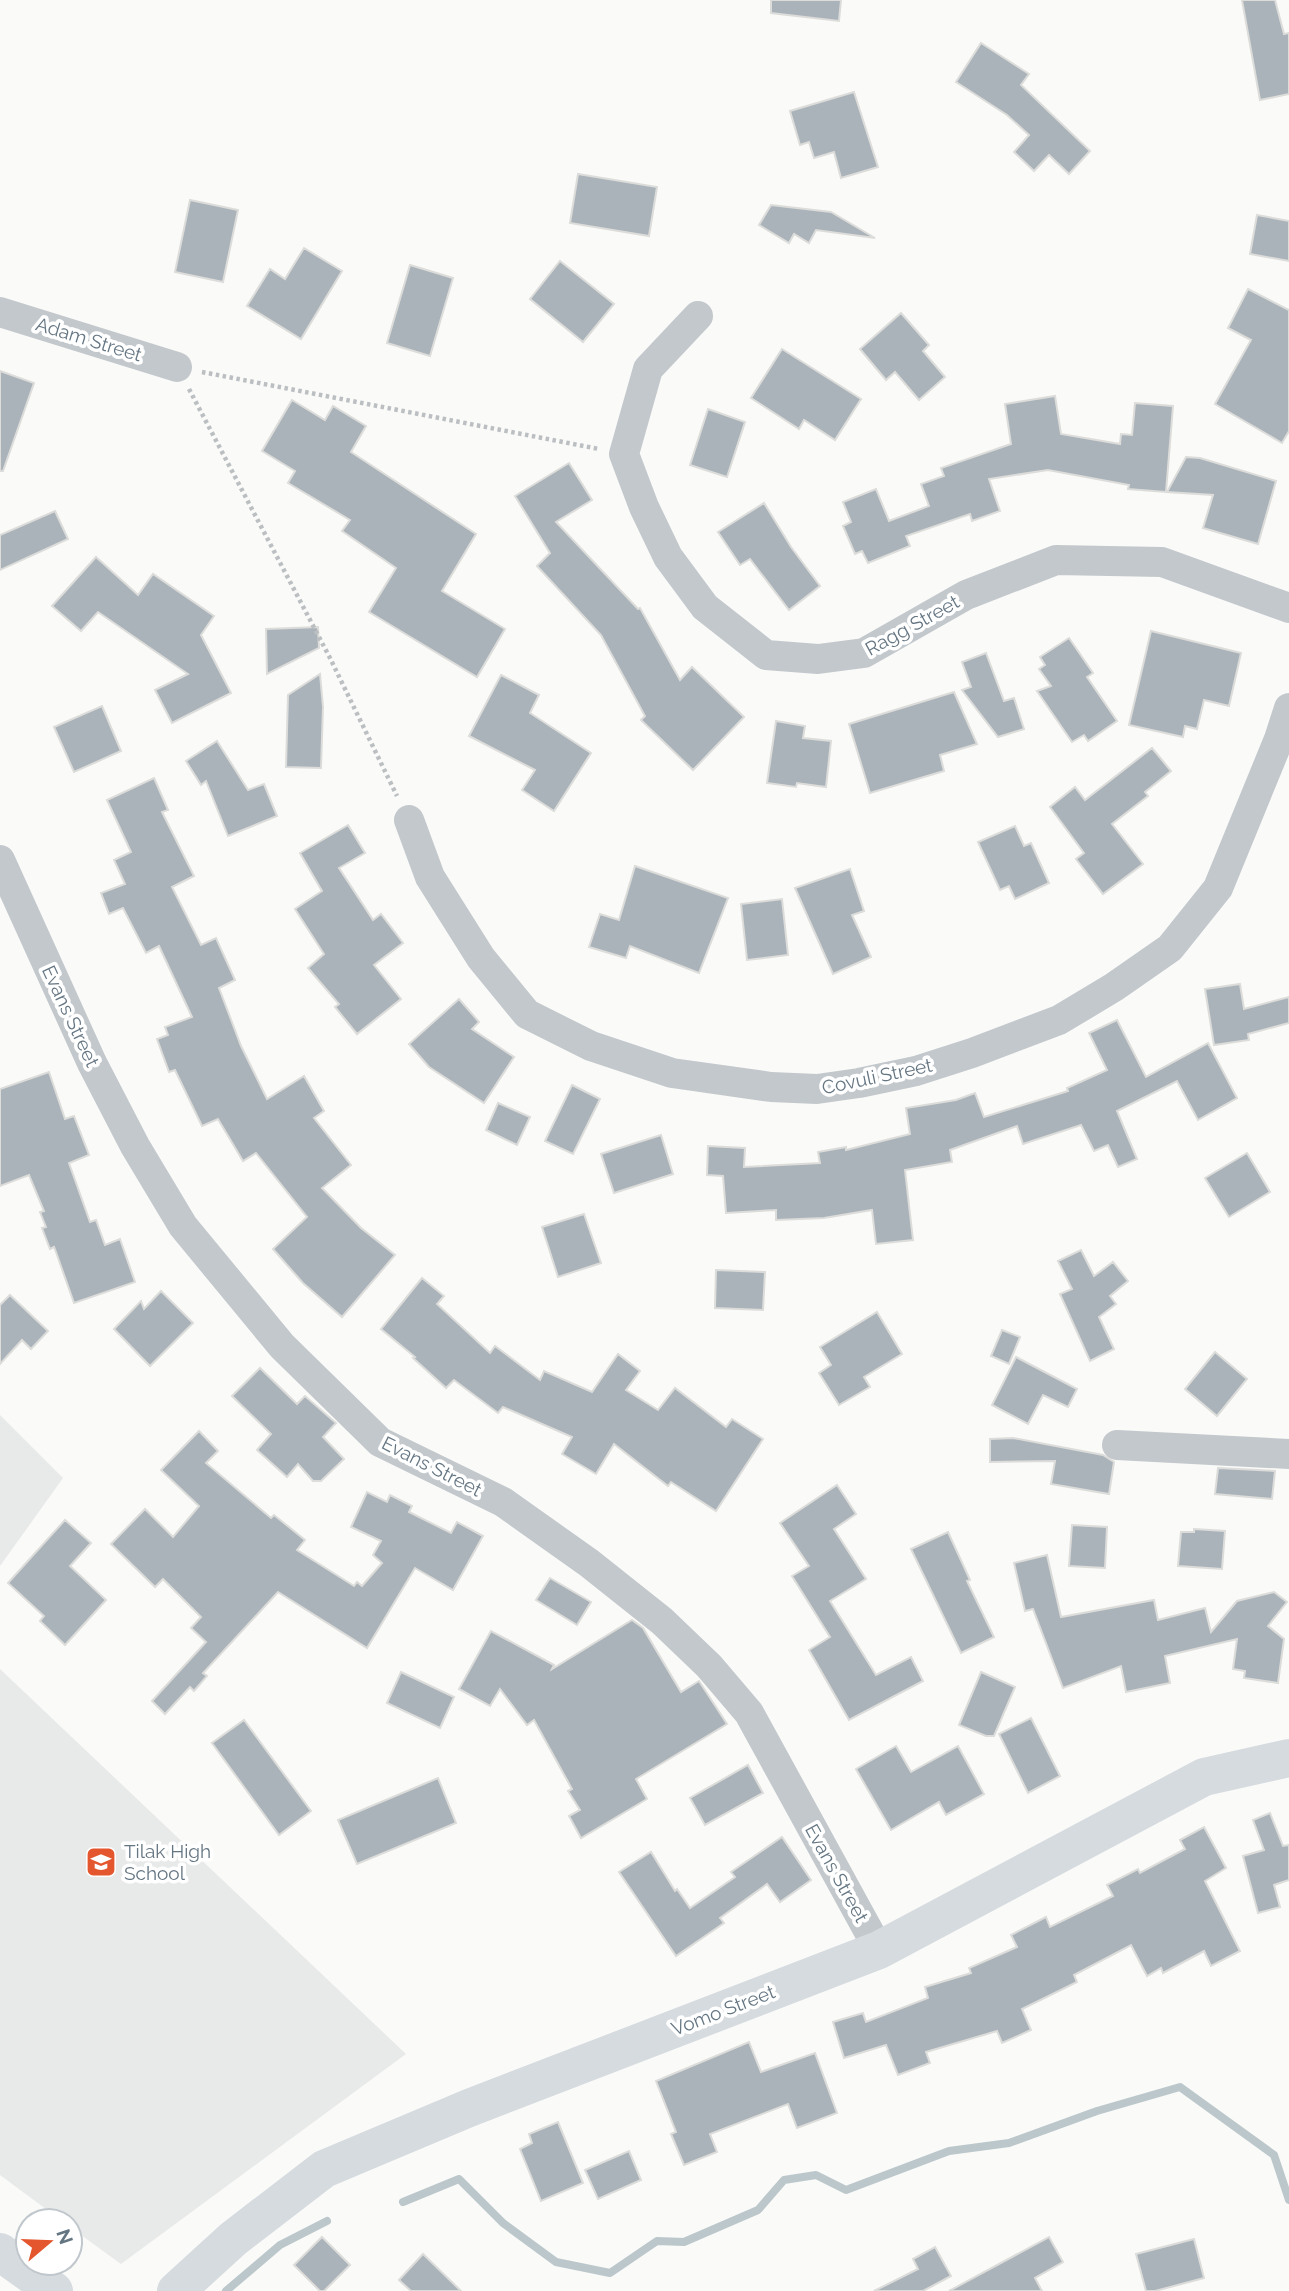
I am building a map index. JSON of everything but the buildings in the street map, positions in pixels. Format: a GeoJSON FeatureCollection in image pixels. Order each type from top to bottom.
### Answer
{"type":"FeatureCollection","features":[{"type":"Feature","properties":{"kind":"main road","name":"Vomo Street"},"geometry":{"type":"LineString","coordinates":[[176,2291],[233,2239],[324,2169],[469,2108],[879,1950],[1204,1777],[1289,1758]]}},
{"type":"Feature","properties":{"kind":"main road"},"geometry":{"type":"LineString","coordinates":[[0,2252],[54,2291]]}},
{"type":"Feature","properties":{"kind":"street","name":"Adam Street"},"geometry":{"type":"LineString","coordinates":[[0,312],[177,367]]}},
{"type":"Feature","properties":{"kind":"street"},"geometry":{"type":"LineString","coordinates":[[624,454],[648,369],[698,316]]}},
{"type":"Feature","properties":{"kind":"street","name":"Ragg Street"},"geometry":{"type":"LineString","coordinates":[[624,454],[668,557],[705,607],[766,655],[818,659],[864,653],[966,595],[1056,560],[1162,562],[1289,608]]}},
{"type":"Feature","properties":{"kind":"street","name":"Covuli Street"},"geometry":{"type":"LineString","coordinates":[[409,820],[429,877],[481,958],[527,1014],[591,1046],[672,1073],[771,1087],[817,1089],[916,1071],[1059,1020],[1114,987],[1170,948],[1218,888],[1284,741],[1289,708]]}},
{"type":"Feature","properties":{"kind":"street","name":"Evans Street"},"geometry":{"type":"LineString","coordinates":[[0,860],[92,1063],[135,1146],[183,1226],[282,1346],[380,1442],[503,1502],[662,1621],[709,1666],[749,1713],[879,1950]]}},
{"type":"Feature","properties":{"kind":"street"},"geometry":{"type":"LineString","coordinates":[[1117,1445],[1289,1454]]}},
{"type":"Feature","properties":{"kind":"path"},"geometry":{"type":"LineString","coordinates":[[177,367],[624,454]]}},
{"type":"Feature","properties":{"kind":"path"},"geometry":{"type":"LineString","coordinates":[[177,367],[330,658],[409,820]]}},
{"type":"Feature","properties":{"kind":"shaded area"},"geometry":{"type":"Polygon","coordinates":[[[0,1415],[63,1478],[0,1566],[0,1415]]]}},
{"type":"Feature","properties":{"kind":"shaded area","name":"Tilak High School"},"geometry":{"type":"Polygon","coordinates":[[[0,1669],[406,2054],[121,2264],[84,2237],[84,2207],[43,2207],[0,2175],[0,1669]]]}},
{"type":"Feature","properties":{"kind":"waterway"},"geometry":{"type":"LineString","coordinates":[[403,2202],[459,2179],[503,2223],[556,2262],[610,2273],[657,2241],[684,2242],[758,2210],[784,2180],[816,2175],[846,2190],[949,2151],[1009,2143],[1097,2111],[1180,2087],[1274,2155],[1289,2200]]}},
{"type":"Feature","properties":{"kind":"waterway"},"geometry":{"type":"LineString","coordinates":[[226,2291],[280,2245],[327,2221]]}},
{"type":"Feature","properties":{"kind":"place","name":"Tilak High School"},"geometry":{"type":"Point","coordinates":[101,1862]}}]}
